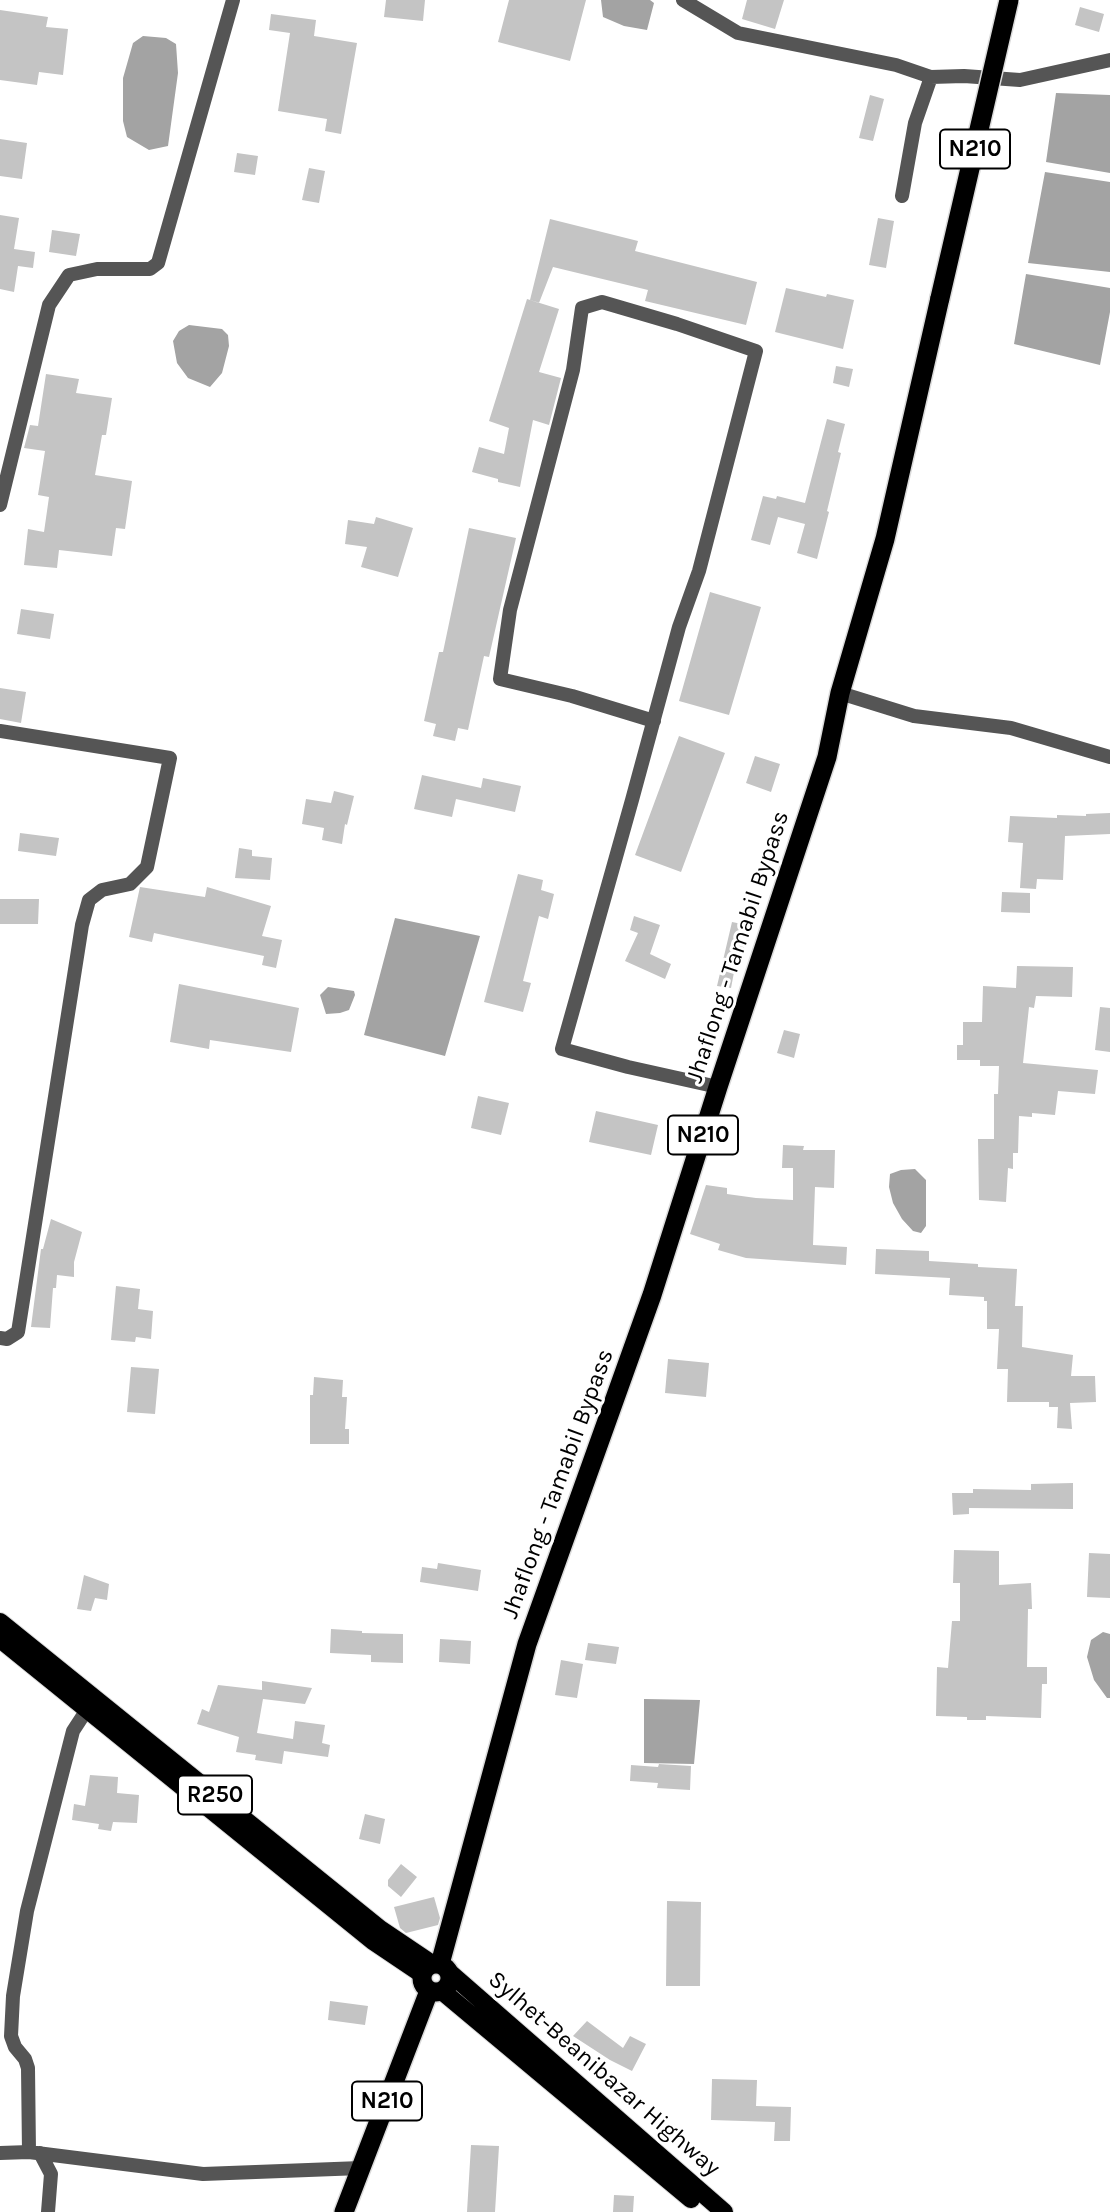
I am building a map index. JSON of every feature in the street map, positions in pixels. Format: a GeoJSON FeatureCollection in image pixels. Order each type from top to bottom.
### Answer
{"type":"FeatureCollection","features":[{"type":"Feature","properties":{"kind":"highway","name":"Jhaflong - Tamabil Bypass"},"geometry":{"type":"LineString","coordinates":[[344,2212],[436,1976],[527,1644],[652,1295],[827,757],[840,693],[885,539],[1009,0]]}},
{"type":"Feature","properties":{"kind":"main road","name":"R250"},"geometry":{"type":"LineString","coordinates":[[0,1622],[436,1976]]}},
{"type":"Feature","properties":{"kind":"main road","name":"R250"},"geometry":{"type":"LineString","coordinates":[[0,1639],[373,1941],[436,1976]]}},
{"type":"Feature","properties":{"kind":"main road","name":"Sylhet-Beanibazar Highway"},"geometry":{"type":"LineString","coordinates":[[436,1976],[708,2212]]}},
{"type":"Feature","properties":{"kind":"main road","name":"Sylhet-Beanibazar Highway"},"geometry":{"type":"LineString","coordinates":[[436,1976],[724,2212]]}},
{"type":"Feature","properties":{"kind":"street"},"geometry":{"type":"LineString","coordinates":[[0,505],[49,305],[69,275],[97,269],[150,269],[158,263],[233,0]]}},
{"type":"Feature","properties":{"kind":"street"},"geometry":{"type":"LineString","coordinates":[[683,0],[738,33],[896,65],[931,77],[964,76],[1020,80],[1110,60]]}},
{"type":"Feature","properties":{"kind":"street"},"geometry":{"type":"LineString","coordinates":[[902,196],[915,123],[931,77]]}},
{"type":"Feature","properties":{"kind":"street"},"geometry":{"type":"LineString","coordinates":[[654,721],[572,696],[500,679],[510,610],[573,370],[582,308],[602,302],[756,351],[699,570],[679,627],[654,721],[562,1049],[718,1087]]}},
{"type":"Feature","properties":{"kind":"street"},"geometry":{"type":"LineString","coordinates":[[840,693],[914,716],[1011,728],[1110,757]]}},
{"type":"Feature","properties":{"kind":"street"},"geometry":{"type":"LineString","coordinates":[[0,731],[170,758],[147,867],[130,884],[102,890],[89,900],[82,925],[18,1332],[6,1339],[0,1338]]}},
{"type":"Feature","properties":{"kind":"street"},"geometry":{"type":"LineString","coordinates":[[48,2212],[51,2174],[34,2152],[28,2068],[11,2036],[13,1996],[27,1911],[73,1731],[88,1708]]}},
{"type":"Feature","properties":{"kind":"street"},"geometry":{"type":"LineString","coordinates":[[0,2153],[34,2152],[203,2174],[361,2168]]}},
{"type":"Feature","properties":{"kind":"shaded area"},"geometry":{"type":"Polygon","coordinates":[[[601,0],[650,0],[654,3],[647,30],[624,26],[603,17],[601,0]]]}},
{"type":"Feature","properties":{"kind":"shaded area"},"geometry":{"type":"Polygon","coordinates":[[[143,36],[166,38],[176,44],[178,73],[168,146],[149,150],[127,137],[123,121],[123,78],[133,43],[143,36]]]}},
{"type":"Feature","properties":{"kind":"shaded area"},"geometry":{"type":"Polygon","coordinates":[[[1056,93],[1110,95],[1110,173],[1046,162],[1056,93]]]}},
{"type":"Feature","properties":{"kind":"shaded area"},"geometry":{"type":"Polygon","coordinates":[[[1045,172],[1110,182],[1110,272],[1028,263],[1045,172]]]}},
{"type":"Feature","properties":{"kind":"shaded area"},"geometry":{"type":"Polygon","coordinates":[[[1026,274],[1110,288],[1110,312],[1100,365],[1014,344],[1026,274]]]}},
{"type":"Feature","properties":{"kind":"shaded area"},"geometry":{"type":"Polygon","coordinates":[[[189,325],[222,329],[228,335],[229,346],[222,373],[210,387],[188,378],[177,363],[173,341],[179,331],[189,325]]]}},
{"type":"Feature","properties":{"kind":"shaded area"},"geometry":{"type":"Polygon","coordinates":[[[395,918],[480,936],[445,1056],[364,1035],[395,918]]]}},
{"type":"Feature","properties":{"kind":"shaded area"},"geometry":{"type":"Polygon","coordinates":[[[328,987],[354,991],[349,1010],[326,1014],[320,995],[328,987]]]}},
{"type":"Feature","properties":{"kind":"shaded area"},"geometry":{"type":"Polygon","coordinates":[[[915,1169],[926,1180],[926,1226],[921,1233],[913,1231],[902,1219],[893,1203],[889,1187],[890,1174],[915,1169]]]}},
{"type":"Feature","properties":{"kind":"shaded area"},"geometry":{"type":"Polygon","coordinates":[[[1103,1632],[1110,1634],[1110,1698],[1107,1698],[1094,1680],[1087,1657],[1091,1640],[1103,1632]]]}},
{"type":"Feature","properties":{"kind":"shaded area"},"geometry":{"type":"Polygon","coordinates":[[[644,1699],[700,1700],[694,1764],[644,1763],[644,1699]]]}},
{"type":"Feature","properties":{"kind":"building"},"geometry":{"type":"Polygon","coordinates":[[[386,0],[425,0],[423,21],[384,17],[386,0]]]}},
{"type":"Feature","properties":{"kind":"building"},"geometry":{"type":"Polygon","coordinates":[[[509,0],[586,0],[570,61],[498,42],[509,0]]]}},
{"type":"Feature","properties":{"kind":"building"},"geometry":{"type":"Polygon","coordinates":[[[747,0],[784,0],[775,29],[742,19],[747,0]]]}},
{"type":"Feature","properties":{"kind":"building"},"geometry":{"type":"Polygon","coordinates":[[[1080,7],[1104,14],[1099,32],[1075,25],[1080,7]]]}},
{"type":"Feature","properties":{"kind":"building"},"geometry":{"type":"Polygon","coordinates":[[[0,10],[48,17],[46,27],[68,29],[63,75],[39,72],[37,85],[0,80],[0,10]]]}},
{"type":"Feature","properties":{"kind":"building"},"geometry":{"type":"Polygon","coordinates":[[[271,14],[316,20],[314,36],[357,43],[341,134],[325,131],[327,119],[278,111],[290,33],[269,30],[271,14]]]}},
{"type":"Feature","properties":{"kind":"building"},"geometry":{"type":"Polygon","coordinates":[[[870,95],[884,99],[873,141],[859,138],[870,95]]]}},
{"type":"Feature","properties":{"kind":"building"},"geometry":{"type":"Polygon","coordinates":[[[0,139],[27,143],[22,179],[0,176],[0,139]]]}},
{"type":"Feature","properties":{"kind":"building"},"geometry":{"type":"Polygon","coordinates":[[[237,153],[258,156],[255,175],[234,172],[237,153]]]}},
{"type":"Feature","properties":{"kind":"building"},"geometry":{"type":"Polygon","coordinates":[[[309,168],[325,171],[319,203],[302,200],[309,168]]]}},
{"type":"Feature","properties":{"kind":"building"},"geometry":{"type":"Polygon","coordinates":[[[0,215],[19,218],[14,249],[35,252],[33,268],[18,266],[14,292],[0,289],[0,215]]]}},
{"type":"Feature","properties":{"kind":"building"},"geometry":{"type":"Polygon","coordinates":[[[878,218],[894,221],[886,268],[869,265],[878,218]]]}},
{"type":"Feature","properties":{"kind":"building"},"geometry":{"type":"Polygon","coordinates":[[[550,219],[638,241],[635,251],[757,282],[746,325],[645,301],[648,290],[553,267],[539,303],[530,300],[550,219]]]}},
{"type":"Feature","properties":{"kind":"building"},"geometry":{"type":"Polygon","coordinates":[[[52,230],[80,234],[76,256],[49,252],[52,230]]]}},
{"type":"Feature","properties":{"kind":"building"},"geometry":{"type":"Polygon","coordinates":[[[786,288],[854,300],[843,349],[775,332],[786,288]]]}},
{"type":"Feature","properties":{"kind":"building"},"geometry":{"type":"Polygon","coordinates":[[[527,299],[559,309],[539,372],[561,378],[549,425],[533,420],[520,487],[472,472],[479,447],[504,454],[509,428],[489,421],[527,299]]]}},
{"type":"Feature","properties":{"kind":"building"},"geometry":{"type":"Polygon","coordinates":[[[836,366],[853,369],[849,387],[833,383],[836,366]]]}},
{"type":"Feature","properties":{"kind":"building"},"geometry":{"type":"Polygon","coordinates":[[[46,374],[79,379],[76,393],[112,398],[106,435],[102,435],[95,475],[132,481],[125,529],[116,528],[112,556],[59,550],[57,568],[24,565],[28,529],[44,532],[49,497],[38,495],[45,451],[24,448],[30,425],[38,426],[46,374]]]}},
{"type":"Feature","properties":{"kind":"building"},"geometry":{"type":"Polygon","coordinates":[[[827,419],[845,424],[827,511],[829,512],[817,559],[797,553],[805,524],[778,517],[770,545],[751,540],[763,496],[776,499],[777,496],[805,503],[827,419]]]}},
{"type":"Feature","properties":{"kind":"building"},"geometry":{"type":"Polygon","coordinates":[[[376,517],[413,528],[398,577],[361,567],[367,547],[345,544],[348,520],[374,524],[376,517]]]}},
{"type":"Feature","properties":{"kind":"building"},"geometry":{"type":"Polygon","coordinates":[[[469,528],[516,538],[489,657],[484,656],[468,730],[458,728],[455,741],[433,736],[436,724],[424,721],[439,652],[443,652],[469,528]]]}},
{"type":"Feature","properties":{"kind":"building"},"geometry":{"type":"Polygon","coordinates":[[[710,592],[761,607],[729,715],[679,701],[710,592]]]}},
{"type":"Feature","properties":{"kind":"building"},"geometry":{"type":"Polygon","coordinates":[[[21,609],[54,614],[50,639],[17,634],[21,609]]]}},
{"type":"Feature","properties":{"kind":"building"},"geometry":{"type":"Polygon","coordinates":[[[0,688],[26,692],[21,723],[0,719],[0,688]]]}},
{"type":"Feature","properties":{"kind":"building"},"geometry":{"type":"Polygon","coordinates":[[[679,736],[725,753],[681,872],[635,855],[679,736]]]}},
{"type":"Feature","properties":{"kind":"building"},"geometry":{"type":"Polygon","coordinates":[[[755,756],[780,764],[771,792],[746,783],[755,756]]]}},
{"type":"Feature","properties":{"kind":"building"},"geometry":{"type":"Polygon","coordinates":[[[422,775],[481,788],[483,778],[521,786],[515,812],[456,799],[452,817],[414,809],[422,775]]]}},
{"type":"Feature","properties":{"kind":"building"},"geometry":{"type":"Polygon","coordinates":[[[334,791],[354,796],[342,844],[322,840],[324,828],[302,824],[306,799],[331,803],[334,791]]]}},
{"type":"Feature","properties":{"kind":"building"},"geometry":{"type":"Polygon","coordinates":[[[1110,813],[1110,834],[1065,836],[1063,880],[1037,879],[1036,889],[1020,888],[1023,843],[1008,842],[1010,816],[1057,818],[1057,815],[1110,813]]]}},
{"type":"Feature","properties":{"kind":"building"},"geometry":{"type":"Polygon","coordinates":[[[20,833],[59,838],[56,856],[18,851],[20,833]]]}},
{"type":"Feature","properties":{"kind":"building"},"geometry":{"type":"Polygon","coordinates":[[[239,848],[252,850],[252,856],[272,858],[270,880],[235,878],[239,848]]]}},
{"type":"Feature","properties":{"kind":"building"},"geometry":{"type":"Polygon","coordinates":[[[518,874],[543,880],[541,890],[554,894],[548,919],[539,916],[523,981],[531,983],[523,1012],[484,1002],[518,874]]]}},
{"type":"Feature","properties":{"kind":"building"},"geometry":{"type":"Polygon","coordinates":[[[140,887],[205,897],[207,887],[271,906],[262,936],[282,940],[276,968],[262,965],[264,956],[154,933],[152,942],[129,937],[140,887]]]}},
{"type":"Feature","properties":{"kind":"building"},"geometry":{"type":"Polygon","coordinates":[[[1002,892],[1030,893],[1030,913],[1001,912],[1002,892]]]}},
{"type":"Feature","properties":{"kind":"building"},"geometry":{"type":"Polygon","coordinates":[[[0,899],[39,899],[38,924],[0,924],[0,899]]]}},
{"type":"Feature","properties":{"kind":"building"},"geometry":{"type":"Polygon","coordinates":[[[634,916],[660,925],[650,954],[671,964],[665,979],[625,961],[638,933],[630,930],[634,916]]]}},
{"type":"Feature","properties":{"kind":"building"},"geometry":{"type":"Polygon","coordinates":[[[732,922],[749,929],[740,963],[736,962],[731,988],[717,986],[732,922]]]}},
{"type":"Feature","properties":{"kind":"building"},"geometry":{"type":"Polygon","coordinates":[[[1017,966],[1073,967],[1072,997],[1036,996],[1034,1008],[1029,1007],[1023,1063],[1098,1070],[1095,1094],[1058,1091],[1055,1115],[1032,1113],[1032,1117],[1019,1116],[1018,1153],[1013,1153],[1013,1169],[1008,1168],[1006,1202],[979,1200],[978,1139],[994,1139],[994,1094],[998,1094],[999,1066],[980,1066],[980,1060],[957,1060],[957,1045],[963,1045],[963,1022],[982,1022],[983,986],[1016,988],[1017,966]]]}},
{"type":"Feature","properties":{"kind":"building"},"geometry":{"type":"Polygon","coordinates":[[[179,984],[299,1008],[291,1052],[210,1040],[209,1049],[170,1042],[179,984]]]}},
{"type":"Feature","properties":{"kind":"building"},"geometry":{"type":"Polygon","coordinates":[[[1100,1007],[1110,1008],[1110,1052],[1095,1050],[1100,1007]]]}},
{"type":"Feature","properties":{"kind":"building"},"geometry":{"type":"Polygon","coordinates":[[[784,1030],[800,1034],[794,1058],[777,1053],[784,1030]]]}},
{"type":"Feature","properties":{"kind":"building"},"geometry":{"type":"Polygon","coordinates":[[[478,1096],[509,1103],[501,1135],[471,1128],[478,1096]]]}},
{"type":"Feature","properties":{"kind":"building"},"geometry":{"type":"Polygon","coordinates":[[[596,1111],[658,1125],[651,1155],[589,1142],[596,1111]]]}},
{"type":"Feature","properties":{"kind":"building"},"geometry":{"type":"Polygon","coordinates":[[[783,1145],[804,1146],[803,1150],[835,1150],[834,1188],[815,1187],[813,1245],[847,1247],[846,1265],[746,1258],[718,1250],[720,1244],[690,1234],[706,1185],[727,1188],[727,1194],[793,1200],[793,1168],[782,1168],[783,1145]]]}},
{"type":"Feature","properties":{"kind":"building"},"geometry":{"type":"Polygon","coordinates":[[[51,1219],[82,1232],[74,1262],[74,1277],[57,1275],[56,1288],[53,1288],[50,1328],[31,1327],[41,1249],[51,1219]]]}},
{"type":"Feature","properties":{"kind":"building"},"geometry":{"type":"Polygon","coordinates":[[[876,1249],[929,1251],[929,1261],[1017,1269],[1015,1306],[1023,1306],[1022,1347],[1073,1355],[1071,1376],[1095,1376],[1096,1402],[1070,1403],[1072,1429],[1057,1428],[1058,1407],[1049,1407],[1049,1402],[1007,1402],[1008,1369],[997,1369],[999,1329],[987,1329],[987,1301],[984,1301],[984,1297],[949,1295],[950,1278],[875,1274],[876,1249]]]}},
{"type":"Feature","properties":{"kind":"building"},"geometry":{"type":"Polygon","coordinates":[[[116,1286],[140,1289],[138,1309],[153,1311],[151,1339],[136,1337],[135,1342],[111,1340],[116,1286]]]}},
{"type":"Feature","properties":{"kind":"building"},"geometry":{"type":"Polygon","coordinates":[[[668,1359],[709,1363],[706,1397],[665,1393],[668,1359]]]}},
{"type":"Feature","properties":{"kind":"building"},"geometry":{"type":"Polygon","coordinates":[[[131,1367],[159,1369],[155,1414],[127,1412],[131,1367]]]}},
{"type":"Feature","properties":{"kind":"building"},"geometry":{"type":"Polygon","coordinates":[[[314,1377],[343,1380],[342,1397],[347,1397],[345,1429],[349,1429],[349,1444],[310,1444],[310,1395],[313,1395],[314,1377]]]}},
{"type":"Feature","properties":{"kind":"building"},"geometry":{"type":"Polygon","coordinates":[[[1073,1483],[1073,1509],[969,1508],[969,1514],[953,1515],[952,1493],[973,1493],[973,1489],[1031,1490],[1031,1484],[1073,1483]]]}},
{"type":"Feature","properties":{"kind":"building"},"geometry":{"type":"Polygon","coordinates":[[[954,1550],[999,1551],[999,1585],[1031,1583],[1032,1609],[1028,1609],[1027,1667],[1047,1667],[1047,1684],[1042,1684],[1041,1718],[986,1716],[986,1720],[967,1720],[967,1717],[936,1716],[937,1667],[948,1668],[952,1621],[960,1621],[960,1583],[953,1583],[954,1550]]]}},
{"type":"Feature","properties":{"kind":"building"},"geometry":{"type":"Polygon","coordinates":[[[1089,1553],[1110,1554],[1110,1598],[1087,1597],[1089,1553]]]}},
{"type":"Feature","properties":{"kind":"building"},"geometry":{"type":"Polygon","coordinates":[[[438,1563],[481,1570],[478,1591],[420,1582],[422,1567],[437,1569],[438,1563]]]}},
{"type":"Feature","properties":{"kind":"building"},"geometry":{"type":"Polygon","coordinates":[[[84,1575],[109,1584],[107,1600],[95,1598],[91,1611],[77,1609],[84,1575]]]}},
{"type":"Feature","properties":{"kind":"building"},"geometry":{"type":"Polygon","coordinates":[[[331,1629],[403,1634],[403,1663],[371,1662],[371,1655],[330,1653],[331,1629]]]}},
{"type":"Feature","properties":{"kind":"building"},"geometry":{"type":"Polygon","coordinates":[[[440,1639],[471,1641],[470,1664],[439,1662],[440,1639]]]}},
{"type":"Feature","properties":{"kind":"building"},"geometry":{"type":"Polygon","coordinates":[[[588,1643],[619,1647],[616,1664],[585,1660],[588,1643]]]}},
{"type":"Feature","properties":{"kind":"building"},"geometry":{"type":"Polygon","coordinates":[[[561,1660],[583,1664],[577,1698],[555,1695],[561,1660]]]}},
{"type":"Feature","properties":{"kind":"building"},"geometry":{"type":"Polygon","coordinates":[[[262,1681],[312,1688],[305,1704],[263,1699],[257,1733],[293,1739],[295,1721],[325,1725],[322,1743],[330,1745],[328,1757],[284,1751],[282,1764],[255,1760],[256,1755],[236,1752],[239,1737],[197,1724],[202,1709],[209,1712],[218,1685],[262,1690],[262,1681]]]}},
{"type":"Feature","properties":{"kind":"building"},"geometry":{"type":"Polygon","coordinates":[[[659,1764],[691,1766],[690,1790],[657,1788],[658,1783],[630,1781],[631,1765],[658,1767],[659,1764]]]}},
{"type":"Feature","properties":{"kind":"building"},"geometry":{"type":"Polygon","coordinates":[[[90,1775],[118,1777],[117,1793],[139,1795],[137,1823],[113,1822],[111,1831],[98,1829],[99,1824],[72,1820],[74,1804],[85,1806],[90,1775]]]}},
{"type":"Feature","properties":{"kind":"building"},"geometry":{"type":"Polygon","coordinates":[[[365,1814],[385,1819],[380,1844],[359,1839],[365,1814]]]}},
{"type":"Feature","properties":{"kind":"building"},"geometry":{"type":"Polygon","coordinates":[[[401,1864],[417,1877],[401,1897],[388,1886],[388,1880],[401,1864]]]}},
{"type":"Feature","properties":{"kind":"building"},"geometry":{"type":"Polygon","coordinates":[[[434,1897],[440,1918],[438,1925],[406,1933],[400,1928],[394,1907],[434,1897]]]}},
{"type":"Feature","properties":{"kind":"building"},"geometry":{"type":"Polygon","coordinates":[[[667,1901],[701,1902],[700,1986],[666,1986],[667,1901]]]}},
{"type":"Feature","properties":{"kind":"building"},"geometry":{"type":"Polygon","coordinates":[[[330,2001],[368,2006],[365,2025],[328,2020],[330,2001]]]}},
{"type":"Feature","properties":{"kind":"building"},"geometry":{"type":"Polygon","coordinates":[[[587,2021],[623,2048],[630,2036],[646,2044],[632,2071],[573,2036],[587,2021]]]}},
{"type":"Feature","properties":{"kind":"building"},"geometry":{"type":"Polygon","coordinates":[[[712,2079],[757,2080],[756,2106],[791,2107],[790,2141],[774,2141],[775,2122],[711,2120],[712,2079]]]}},
{"type":"Feature","properties":{"kind":"building"},"geometry":{"type":"Polygon","coordinates":[[[471,2145],[499,2146],[495,2212],[467,2212],[471,2145]]]}},
{"type":"Feature","properties":{"kind":"building"},"geometry":{"type":"Polygon","coordinates":[[[614,2195],[634,2196],[633,2212],[613,2212],[614,2195]]]}}]}
